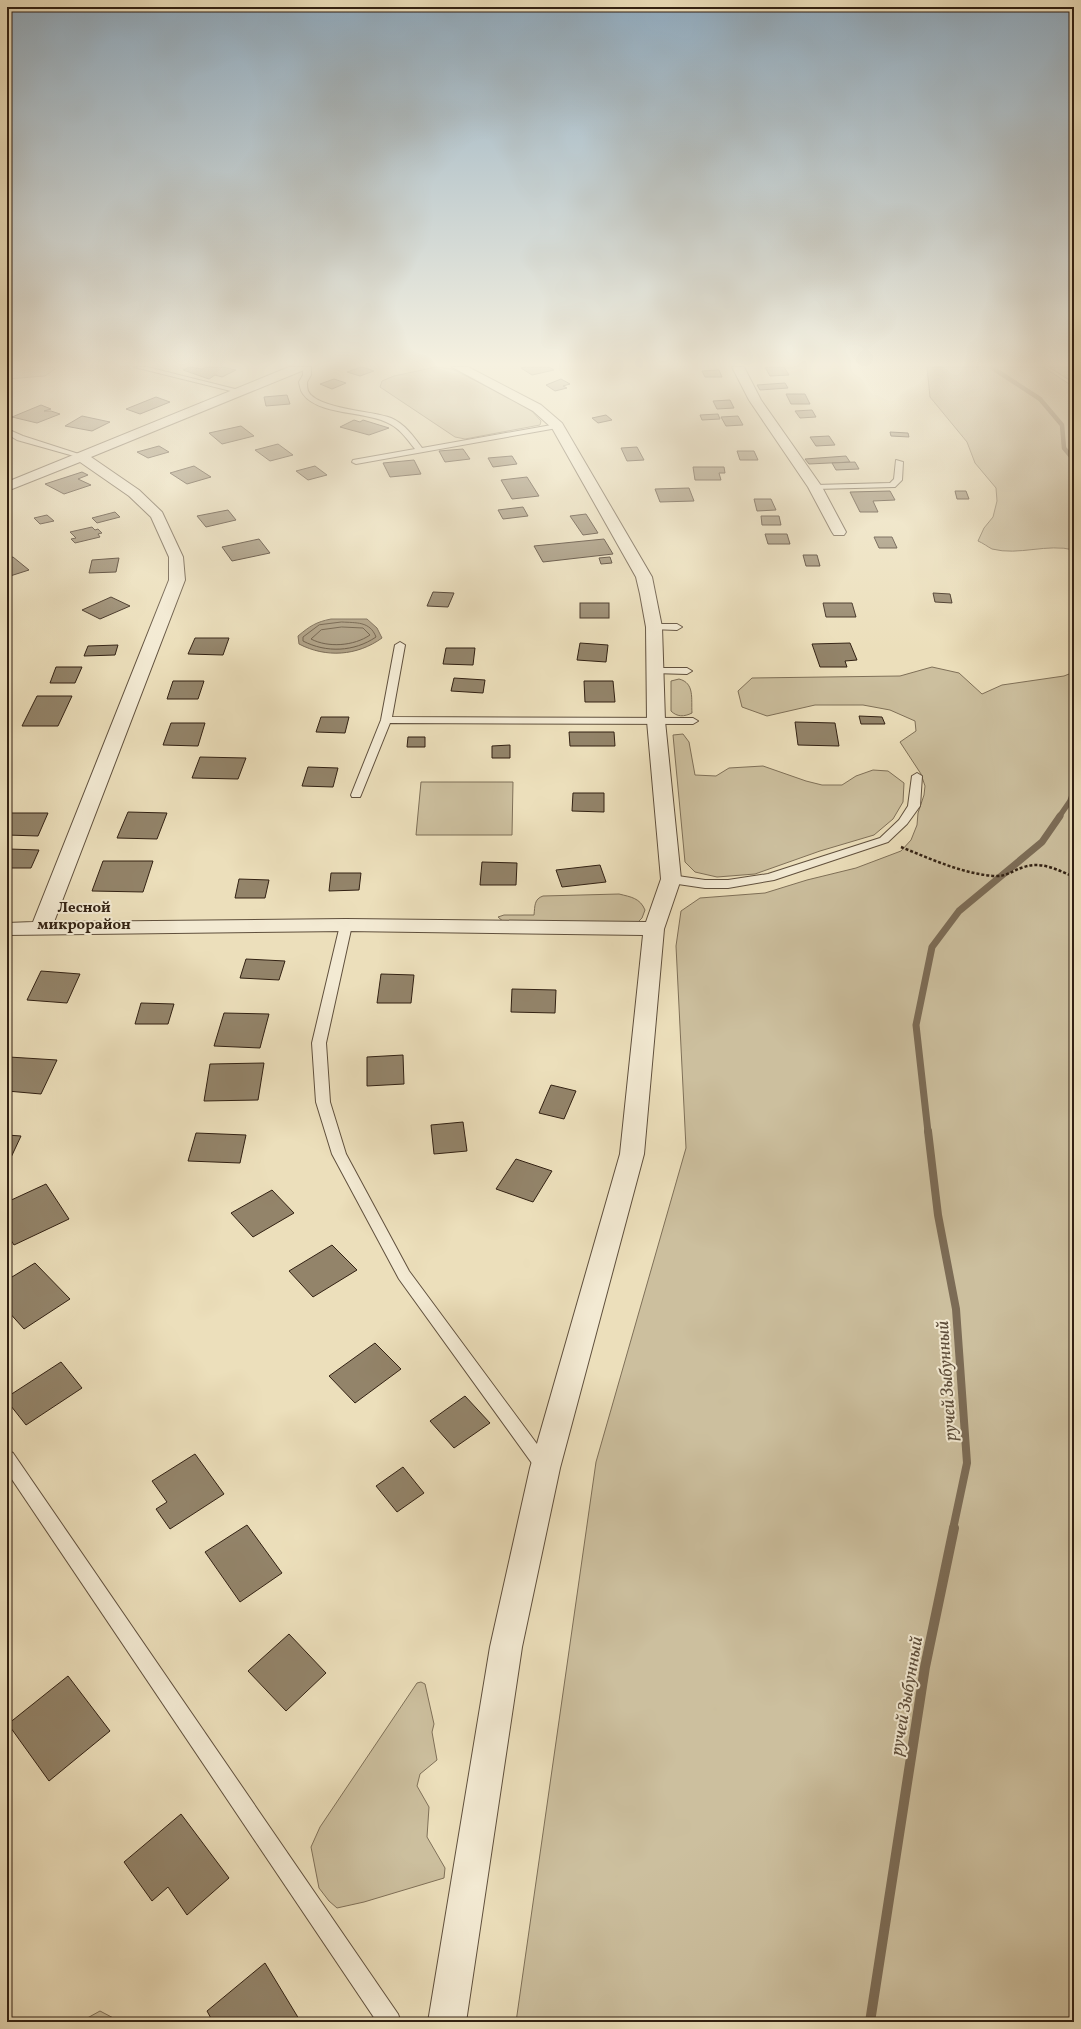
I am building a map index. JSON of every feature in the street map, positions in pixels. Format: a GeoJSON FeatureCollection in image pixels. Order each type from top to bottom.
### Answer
{"type":"FeatureCollection","features":[{"type":"Feature","properties":{"kind":"street"},"geometry":{"type":"LineString","coordinates":[[7,487],[67,462]]}},
{"type":"Feature","properties":{"kind":"street"},"geometry":{"type":"LineString","coordinates":[[41,929],[177,580],[176,558],[158,514],[134,493],[89,462]]}},
{"type":"Feature","properties":{"kind":"street"},"geometry":{"type":"LineString","coordinates":[[447,2022],[506,1647],[545,1468],[632,1154],[654,929],[671,879],[656,721],[654,627],[644,577],[577,462]]}},
{"type":"Feature","properties":{"kind":"street"},"geometry":{"type":"LineString","coordinates":[[798,462],[815,487],[839,532]]}},
{"type":"Feature","properties":{"kind":"street"},"geometry":{"type":"LineString","coordinates":[[7,930],[346,926],[654,929]]}},
{"type":"Feature","properties":{"kind":"lane"},"geometry":{"type":"LineString","coordinates":[[815,487],[892,485],[898,480],[899,462]]}},
{"type":"Feature","properties":{"kind":"lane"},"geometry":{"type":"LineString","coordinates":[[654,627],[677,627]]}},
{"type":"Feature","properties":{"kind":"lane"},"geometry":{"type":"LineString","coordinates":[[356,795],[386,720],[400,645]]}},
{"type":"Feature","properties":{"kind":"lane"},"geometry":{"type":"LineString","coordinates":[[656,671],[687,672]]}},
{"type":"Feature","properties":{"kind":"lane"},"geometry":{"type":"LineString","coordinates":[[386,720],[693,721]]}},
{"type":"Feature","properties":{"kind":"lane"},"geometry":{"type":"LineString","coordinates":[[671,879],[704,884],[728,884],[770,877],[884,840],[903,822],[914,806],[917,776]]}},
{"type":"Feature","properties":{"kind":"lane"},"geometry":{"type":"LineString","coordinates":[[346,926],[319,1043],[323,1102],[339,1154],[404,1275],[545,1468]]}},
{"type":"Feature","properties":{"kind":"lane"},"geometry":{"type":"LineString","coordinates":[[7,1458],[390,2022]]}},
{"type":"Feature","properties":{"kind":"path"},"geometry":{"type":"LineString","coordinates":[[884,840],[924,856],[994,876],[1005,876],[1015,873],[1023,867],[1038,865],[1053,868],[1074,877]]}},
{"type":"Feature","properties":{"kind":"shaded area"},"geometry":{"type":"Polygon","coordinates":[[[974,462],[1074,462],[1074,550],[1054,548],[1002,551],[992,549],[978,541],[984,528],[993,517],[997,501],[996,488],[974,462]]]}},
{"type":"Feature","properties":{"kind":"shaded area"},"geometry":{"type":"Polygon","coordinates":[[[932,667],[959,673],[982,694],[1002,685],[1064,676],[1074,672],[1074,2022],[516,2022],[596,1462],[686,1148],[676,946],[681,911],[700,898],[765,893],[807,880],[856,868],[901,851],[911,840],[917,825],[918,813],[924,795],[925,786],[921,774],[900,742],[916,731],[915,721],[890,710],[863,705],[815,705],[767,716],[742,707],[738,691],[752,678],[900,676],[932,667]]]}},
{"type":"Feature","properties":{"kind":"shaded area"},"geometry":{"type":"Polygon","coordinates":[[[679,679],[688,684],[692,697],[692,713],[683,716],[671,711],[671,681],[679,679]]]}},
{"type":"Feature","properties":{"kind":"shaded area"},"geometry":{"type":"Polygon","coordinates":[[[683,734],[689,742],[695,775],[716,776],[729,768],[763,766],[822,785],[842,785],[856,776],[873,770],[888,771],[904,783],[903,802],[893,819],[874,835],[820,851],[755,874],[717,877],[695,872],[685,862],[673,735],[683,734]]]}},
{"type":"Feature","properties":{"kind":"shaded area"},"geometry":{"type":"Polygon","coordinates":[[[421,782],[513,782],[512,835],[416,835],[421,782]]]}},
{"type":"Feature","properties":{"kind":"shaded area"},"geometry":{"type":"Polygon","coordinates":[[[619,894],[638,900],[643,906],[645,910],[642,918],[636,924],[505,923],[498,917],[504,915],[534,915],[536,901],[543,896],[619,894]]]}},
{"type":"Feature","properties":{"kind":"shaded area"},"geometry":{"type":"Polygon","coordinates":[[[421,1682],[425,1684],[434,1724],[432,1732],[437,1760],[420,1774],[417,1786],[429,1807],[427,1837],[445,1868],[444,1878],[364,1902],[337,1908],[329,1901],[319,1888],[311,1847],[320,1827],[417,1683],[421,1682]]]}},
{"type":"Feature","properties":{"kind":"shaded area"},"geometry":{"type":"Polygon","coordinates":[[[100,2011],[121,2022],[80,2022],[100,2011]]]}},
{"type":"Feature","properties":{"kind":"water"},"geometry":{"type":"Polygon","coordinates":[[[331,619],[367,619],[377,628],[382,638],[372,644],[352,652],[341,653],[320,652],[299,644],[298,636],[317,623],[331,619]]]}},
{"type":"Feature","properties":{"kind":"building"},"geometry":{"type":"Polygon","coordinates":[[[415,462],[421,474],[390,477],[383,463],[415,462]]]}},
{"type":"Feature","properties":{"kind":"building"},"geometry":{"type":"Polygon","coordinates":[[[490,462],[516,462],[517,464],[493,467],[490,462]]]}},
{"type":"Feature","properties":{"kind":"building"},"geometry":{"type":"Polygon","coordinates":[[[807,462],[850,462],[809,464],[807,462]]]}},
{"type":"Feature","properties":{"kind":"building"},"geometry":{"type":"Polygon","coordinates":[[[855,462],[859,469],[836,470],[832,463],[855,462]]]}},
{"type":"Feature","properties":{"kind":"building"},"geometry":{"type":"Polygon","coordinates":[[[194,466],[211,477],[187,484],[170,473],[194,466]]]}},
{"type":"Feature","properties":{"kind":"building"},"geometry":{"type":"Polygon","coordinates":[[[315,466],[327,475],[308,480],[296,471],[315,466]]]}},
{"type":"Feature","properties":{"kind":"building"},"geometry":{"type":"Polygon","coordinates":[[[693,467],[724,467],[725,473],[719,473],[721,480],[695,480],[693,467]]]}},
{"type":"Feature","properties":{"kind":"building"},"geometry":{"type":"Polygon","coordinates":[[[82,472],[88,475],[78,479],[91,485],[64,494],[45,484],[82,472]]]}},
{"type":"Feature","properties":{"kind":"building"},"geometry":{"type":"Polygon","coordinates":[[[527,477],[539,496],[512,499],[501,480],[527,477]]]}},
{"type":"Feature","properties":{"kind":"building"},"geometry":{"type":"Polygon","coordinates":[[[689,488],[694,501],[660,502],[655,489],[689,488]]]}},
{"type":"Feature","properties":{"kind":"building"},"geometry":{"type":"Polygon","coordinates":[[[890,491],[895,500],[873,501],[878,512],[860,512],[850,492],[890,491]]]}},
{"type":"Feature","properties":{"kind":"building"},"geometry":{"type":"Polygon","coordinates":[[[955,491],[966,491],[969,499],[957,499],[955,491]]]}},
{"type":"Feature","properties":{"kind":"building"},"geometry":{"type":"Polygon","coordinates":[[[754,499],[771,499],[776,510],[757,511],[754,499]]]}},
{"type":"Feature","properties":{"kind":"building"},"geometry":{"type":"Polygon","coordinates":[[[523,507],[528,516],[503,519],[498,510],[523,507]]]}},
{"type":"Feature","properties":{"kind":"building"},"geometry":{"type":"Polygon","coordinates":[[[228,510],[236,520],[206,527],[197,516],[228,510]]]}},
{"type":"Feature","properties":{"kind":"building"},"geometry":{"type":"Polygon","coordinates":[[[115,512],[120,517],[97,523],[92,518],[115,512]]]}},
{"type":"Feature","properties":{"kind":"building"},"geometry":{"type":"Polygon","coordinates":[[[586,514],[598,533],[583,535],[570,516],[586,514]]]}},
{"type":"Feature","properties":{"kind":"building"},"geometry":{"type":"Polygon","coordinates":[[[47,515],[54,521],[40,524],[34,518],[47,515]]]}},
{"type":"Feature","properties":{"kind":"building"},"geometry":{"type":"Polygon","coordinates":[[[761,516],[779,516],[781,525],[762,525],[761,516]]]}},
{"type":"Feature","properties":{"kind":"building"},"geometry":{"type":"Polygon","coordinates":[[[92,527],[95,530],[98,529],[102,533],[98,534],[100,537],[75,543],[71,539],[76,538],[70,532],[92,527]]]}},
{"type":"Feature","properties":{"kind":"building"},"geometry":{"type":"Polygon","coordinates":[[[765,534],[787,534],[790,544],[768,544],[765,534]]]}},
{"type":"Feature","properties":{"kind":"building"},"geometry":{"type":"Polygon","coordinates":[[[874,537],[892,537],[897,548],[879,548],[874,537]]]}},
{"type":"Feature","properties":{"kind":"building"},"geometry":{"type":"Polygon","coordinates":[[[259,539],[270,553],[232,561],[222,547],[259,539]]]}},
{"type":"Feature","properties":{"kind":"building"},"geometry":{"type":"Polygon","coordinates":[[[604,539],[613,554],[543,562],[534,546],[604,539]]]}},
{"type":"Feature","properties":{"kind":"building"},"geometry":{"type":"Polygon","coordinates":[[[803,555],[817,555],[820,566],[806,566],[803,555]]]}},
{"type":"Feature","properties":{"kind":"building"},"geometry":{"type":"Polygon","coordinates":[[[13,557],[29,570],[7,577],[7,558],[13,557]]]}},
{"type":"Feature","properties":{"kind":"building"},"geometry":{"type":"Polygon","coordinates":[[[610,557],[612,563],[601,564],[599,558],[610,557]]]}},
{"type":"Feature","properties":{"kind":"building"},"geometry":{"type":"Polygon","coordinates":[[[119,558],[116,572],[89,573],[92,560],[119,558]]]}},
{"type":"Feature","properties":{"kind":"building"},"geometry":{"type":"Polygon","coordinates":[[[433,592],[454,593],[448,607],[427,606],[433,592]]]}},
{"type":"Feature","properties":{"kind":"building"},"geometry":{"type":"Polygon","coordinates":[[[933,593],[950,594],[952,603],[935,602],[933,593]]]}},
{"type":"Feature","properties":{"kind":"building"},"geometry":{"type":"Polygon","coordinates":[[[111,597],[130,606],[100,619],[82,610],[111,597]]]}},
{"type":"Feature","properties":{"kind":"building"},"geometry":{"type":"Polygon","coordinates":[[[580,603],[609,603],[609,618],[580,618],[580,603]]]}},
{"type":"Feature","properties":{"kind":"building"},"geometry":{"type":"Polygon","coordinates":[[[823,603],[852,603],[856,617],[826,617],[823,603]]]}},
{"type":"Feature","properties":{"kind":"building"},"geometry":{"type":"Polygon","coordinates":[[[195,638],[229,638],[223,655],[188,654],[195,638]]]}},
{"type":"Feature","properties":{"kind":"building"},"geometry":{"type":"Polygon","coordinates":[[[580,643],[608,645],[606,662],[577,660],[580,643]]]}},
{"type":"Feature","properties":{"kind":"building"},"geometry":{"type":"Polygon","coordinates":[[[850,643],[857,660],[845,661],[847,667],[820,667],[812,644],[850,643]]]}},
{"type":"Feature","properties":{"kind":"building"},"geometry":{"type":"Polygon","coordinates":[[[118,645],[115,655],[84,656],[88,646],[118,645]]]}},
{"type":"Feature","properties":{"kind":"building"},"geometry":{"type":"Polygon","coordinates":[[[446,648],[475,648],[473,665],[443,664],[446,648]]]}},
{"type":"Feature","properties":{"kind":"building"},"geometry":{"type":"Polygon","coordinates":[[[56,667],[82,667],[75,683],[50,683],[56,667]]]}},
{"type":"Feature","properties":{"kind":"building"},"geometry":{"type":"Polygon","coordinates":[[[454,678],[485,680],[483,693],[451,691],[454,678]]]}},
{"type":"Feature","properties":{"kind":"building"},"geometry":{"type":"Polygon","coordinates":[[[173,681],[204,681],[198,699],[167,699],[173,681]]]}},
{"type":"Feature","properties":{"kind":"building"},"geometry":{"type":"Polygon","coordinates":[[[584,681],[613,681],[615,702],[585,702],[584,681]]]}},
{"type":"Feature","properties":{"kind":"building"},"geometry":{"type":"Polygon","coordinates":[[[37,696],[72,696],[58,726],[22,726],[37,696]]]}},
{"type":"Feature","properties":{"kind":"building"},"geometry":{"type":"Polygon","coordinates":[[[859,716],[882,717],[885,724],[861,724],[859,716]]]}},
{"type":"Feature","properties":{"kind":"building"},"geometry":{"type":"Polygon","coordinates":[[[321,717],[349,717],[345,733],[316,732],[321,717]]]}},
{"type":"Feature","properties":{"kind":"building"},"geometry":{"type":"Polygon","coordinates":[[[795,722],[835,723],[839,746],[798,745],[795,722]]]}},
{"type":"Feature","properties":{"kind":"building"},"geometry":{"type":"Polygon","coordinates":[[[171,723],[205,723],[198,746],[163,745],[171,723]]]}},
{"type":"Feature","properties":{"kind":"building"},"geometry":{"type":"Polygon","coordinates":[[[569,732],[614,732],[615,746],[570,746],[569,732]]]}},
{"type":"Feature","properties":{"kind":"building"},"geometry":{"type":"Polygon","coordinates":[[[408,737],[425,737],[425,747],[407,747],[408,737]]]}},
{"type":"Feature","properties":{"kind":"building"},"geometry":{"type":"Polygon","coordinates":[[[510,745],[510,758],[492,758],[492,746],[510,745]]]}},
{"type":"Feature","properties":{"kind":"building"},"geometry":{"type":"Polygon","coordinates":[[[200,757],[246,758],[238,779],[192,778],[200,757]]]}},
{"type":"Feature","properties":{"kind":"building"},"geometry":{"type":"Polygon","coordinates":[[[308,767],[338,768],[333,787],[302,786],[308,767]]]}},
{"type":"Feature","properties":{"kind":"building"},"geometry":{"type":"Polygon","coordinates":[[[573,793],[604,793],[604,812],[572,811],[573,793]]]}},
{"type":"Feature","properties":{"kind":"building"},"geometry":{"type":"Polygon","coordinates":[[[128,812],[167,813],[157,839],[117,838],[128,812]]]}},
{"type":"Feature","properties":{"kind":"building"},"geometry":{"type":"Polygon","coordinates":[[[10,813],[48,813],[38,836],[7,835],[7,820],[10,813]]]}},
{"type":"Feature","properties":{"kind":"building"},"geometry":{"type":"Polygon","coordinates":[[[9,849],[39,850],[31,868],[7,868],[9,849]]]}},
{"type":"Feature","properties":{"kind":"building"},"geometry":{"type":"Polygon","coordinates":[[[103,861],[153,861],[143,892],[92,891],[103,861]]]}},
{"type":"Feature","properties":{"kind":"building"},"geometry":{"type":"Polygon","coordinates":[[[482,862],[517,863],[516,885],[480,885],[482,862]]]}},
{"type":"Feature","properties":{"kind":"building"},"geometry":{"type":"Polygon","coordinates":[[[600,865],[606,882],[562,887],[556,870],[600,865]]]}},
{"type":"Feature","properties":{"kind":"building"},"geometry":{"type":"Polygon","coordinates":[[[331,873],[361,873],[359,890],[329,891],[331,873]]]}},
{"type":"Feature","properties":{"kind":"building"},"geometry":{"type":"Polygon","coordinates":[[[239,879],[269,880],[265,898],[235,898],[239,879]]]}},
{"type":"Feature","properties":{"kind":"building"},"geometry":{"type":"Polygon","coordinates":[[[246,959],[285,961],[279,980],[240,978],[246,959]]]}},
{"type":"Feature","properties":{"kind":"building"},"geometry":{"type":"Polygon","coordinates":[[[41,971],[80,974],[67,1003],[27,1000],[41,971]]]}},
{"type":"Feature","properties":{"kind":"building"},"geometry":{"type":"Polygon","coordinates":[[[381,974],[414,975],[411,1003],[377,1003],[381,974]]]}},
{"type":"Feature","properties":{"kind":"building"},"geometry":{"type":"Polygon","coordinates":[[[512,989],[556,990],[555,1013],[511,1012],[512,989]]]}},
{"type":"Feature","properties":{"kind":"building"},"geometry":{"type":"Polygon","coordinates":[[[141,1003],[174,1004],[168,1024],[135,1024],[141,1003]]]}},
{"type":"Feature","properties":{"kind":"building"},"geometry":{"type":"Polygon","coordinates":[[[224,1013],[269,1014],[260,1048],[214,1046],[224,1013]]]}},
{"type":"Feature","properties":{"kind":"building"},"geometry":{"type":"Polygon","coordinates":[[[403,1055],[404,1084],[367,1086],[367,1057],[403,1055]]]}},
{"type":"Feature","properties":{"kind":"building"},"geometry":{"type":"Polygon","coordinates":[[[9,1057],[57,1060],[41,1094],[7,1091],[7,1061],[9,1057]]]}},
{"type":"Feature","properties":{"kind":"building"},"geometry":{"type":"Polygon","coordinates":[[[264,1063],[258,1100],[204,1101],[210,1064],[264,1063]]]}},
{"type":"Feature","properties":{"kind":"building"},"geometry":{"type":"Polygon","coordinates":[[[551,1085],[576,1091],[564,1119],[539,1113],[551,1085]]]}},
{"type":"Feature","properties":{"kind":"building"},"geometry":{"type":"Polygon","coordinates":[[[463,1122],[467,1151],[434,1154],[431,1125],[463,1122]]]}},
{"type":"Feature","properties":{"kind":"building"},"geometry":{"type":"Polygon","coordinates":[[[196,1133],[246,1135],[240,1163],[188,1161],[196,1133]]]}},
{"type":"Feature","properties":{"kind":"building"},"geometry":{"type":"Polygon","coordinates":[[[7,1135],[21,1136],[7,1166],[7,1135]]]}},
{"type":"Feature","properties":{"kind":"building"},"geometry":{"type":"Polygon","coordinates":[[[516,1159],[552,1171],[533,1202],[496,1189],[516,1159]]]}},
{"type":"Feature","properties":{"kind":"building"},"geometry":{"type":"Polygon","coordinates":[[[46,1184],[69,1219],[14,1245],[7,1234],[7,1202],[46,1184]]]}},
{"type":"Feature","properties":{"kind":"building"},"geometry":{"type":"Polygon","coordinates":[[[272,1190],[294,1213],[253,1237],[231,1213],[272,1190]]]}},
{"type":"Feature","properties":{"kind":"building"},"geometry":{"type":"Polygon","coordinates":[[[332,1245],[357,1270],[313,1297],[289,1271],[332,1245]]]}},
{"type":"Feature","properties":{"kind":"building"},"geometry":{"type":"Polygon","coordinates":[[[35,1263],[70,1299],[24,1329],[7,1310],[7,1280],[35,1263]]]}},
{"type":"Feature","properties":{"kind":"building"},"geometry":{"type":"Polygon","coordinates":[[[375,1343],[401,1369],[355,1403],[329,1376],[375,1343]]]}},
{"type":"Feature","properties":{"kind":"building"},"geometry":{"type":"Polygon","coordinates":[[[61,1362],[82,1388],[26,1425],[7,1401],[7,1397],[61,1362]]]}},
{"type":"Feature","properties":{"kind":"building"},"geometry":{"type":"Polygon","coordinates":[[[465,1396],[490,1423],[454,1448],[430,1421],[465,1396]]]}},
{"type":"Feature","properties":{"kind":"building"},"geometry":{"type":"Polygon","coordinates":[[[195,1454],[224,1494],[170,1529],[156,1509],[167,1502],[152,1481],[195,1454]]]}},
{"type":"Feature","properties":{"kind":"building"},"geometry":{"type":"Polygon","coordinates":[[[403,1467],[424,1493],[397,1512],[376,1486],[403,1467]]]}},
{"type":"Feature","properties":{"kind":"building"},"geometry":{"type":"Polygon","coordinates":[[[247,1525],[282,1573],[240,1602],[205,1552],[247,1525]]]}},
{"type":"Feature","properties":{"kind":"building"},"geometry":{"type":"Polygon","coordinates":[[[289,1634],[326,1673],[286,1711],[248,1671],[289,1634]]]}},
{"type":"Feature","properties":{"kind":"building"},"geometry":{"type":"Polygon","coordinates":[[[68,1676],[110,1731],[49,1781],[8,1724],[68,1676]]]}},
{"type":"Feature","properties":{"kind":"building"},"geometry":{"type":"Polygon","coordinates":[[[181,1814],[229,1878],[187,1915],[168,1887],[152,1901],[124,1862],[181,1814]]]}},
{"type":"Feature","properties":{"kind":"building"},"geometry":{"type":"Polygon","coordinates":[[[265,1963],[299,2019],[295,2022],[213,2022],[207,2011],[265,1963]]]}},
{"type":"Feature","properties":{"kind":"waterway","name":"ручей Зыбунный"},"geometry":{"type":"LineString","coordinates":[[1059,817],[1070,801],[1074,790]]}},
{"type":"Feature","properties":{"kind":"waterway","name":"ручей Зыбунный"},"geometry":{"type":"LineString","coordinates":[[928,1132],[916,1025],[932,947],[959,911],[1042,842],[1060,816]]}},
{"type":"Feature","properties":{"kind":"waterway","name":"ручей Зыбунный"},"geometry":{"type":"LineString","coordinates":[[928,1131],[938,1215],[956,1309],[967,1463],[953,1529]]}},
{"type":"Feature","properties":{"kind":"waterway","name":"ручей Зыбунный"},"geometry":{"type":"LineString","coordinates":[[870,2022],[925,1667],[954,1528]]}},
{"type":"Feature","properties":{"kind":"district","name":"Лесной микрорайон"},"geometry":{"type":"Point","coordinates":[84,916]}}]}
